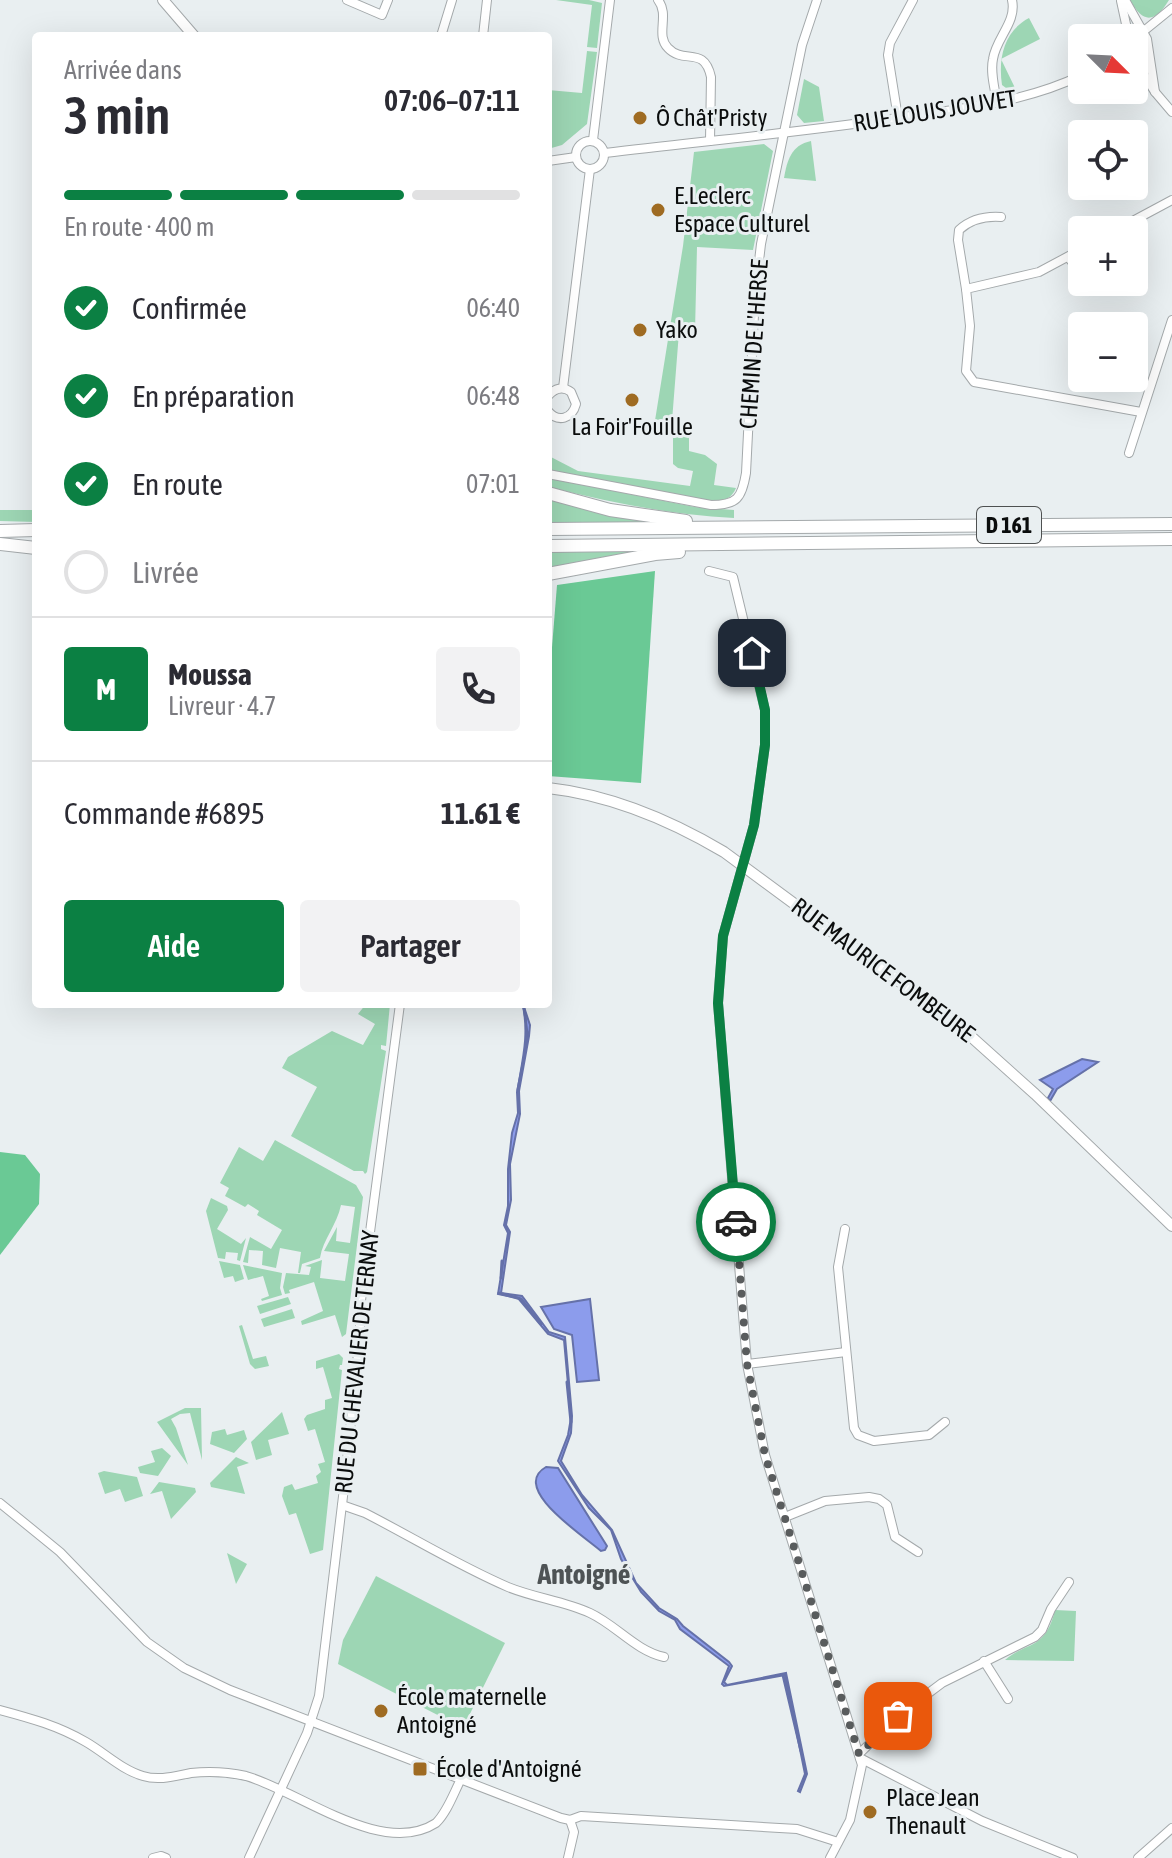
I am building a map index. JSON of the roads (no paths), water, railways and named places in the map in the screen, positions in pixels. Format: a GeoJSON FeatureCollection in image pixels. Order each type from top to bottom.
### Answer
{"type":"FeatureCollection","features":[{"type":"Feature","properties":{"kind":"main road"},"geometry":{"type":"LineString","coordinates":[[552,494],[633,514],[673,521],[716,521],[736,528]]}},
{"type":"Feature","properties":{"kind":"main road","name":"D 161"},"geometry":{"type":"LineString","coordinates":[[552,529],[1172,524]]}},
{"type":"Feature","properties":{"kind":"main road"},"geometry":{"type":"LineString","coordinates":[[0,531],[32,530]]}},
{"type":"Feature","properties":{"kind":"main road","name":"D 161"},"geometry":{"type":"LineString","coordinates":[[552,546],[1172,539]]}},
{"type":"Feature","properties":{"kind":"main road"},"geometry":{"type":"LineString","coordinates":[[0,544],[32,548]]}},
{"type":"Feature","properties":{"kind":"main road"},"geometry":{"type":"LineString","coordinates":[[552,573],[655,554],[732,544]]}},
{"type":"Feature","properties":{"kind":"street"},"geometry":{"type":"LineString","coordinates":[[163,0],[191,32]]}},
{"type":"Feature","properties":{"kind":"street"},"geometry":{"type":"LineString","coordinates":[[347,0],[382,15],[388,0]]}},
{"type":"Feature","properties":{"kind":"street"},"geometry":{"type":"LineString","coordinates":[[442,32],[452,0]]}},
{"type":"Feature","properties":{"kind":"street"},"geometry":{"type":"LineString","coordinates":[[483,32],[487,0]]}},
{"type":"Feature","properties":{"kind":"street"},"geometry":{"type":"LineString","coordinates":[[593,140],[610,0]]}},
{"type":"Feature","properties":{"kind":"street"},"geometry":{"type":"LineString","coordinates":[[658,0],[664,16],[664,44],[671,52],[704,60],[709,67],[710,141]]}},
{"type":"Feature","properties":{"kind":"street","name":"CHEMIN DE L'HERSE"},"geometry":{"type":"LineString","coordinates":[[552,475],[711,505],[728,505],[738,498],[746,473],[755,295],[761,244],[802,45],[817,0]]}},
{"type":"Feature","properties":{"kind":"street"},"geometry":{"type":"LineString","coordinates":[[898,118],[888,55],[890,43],[913,0]]}},
{"type":"Feature","properties":{"kind":"street"},"geometry":{"type":"LineString","coordinates":[[997,103],[992,60],[1012,17],[1012,0]]}},
{"type":"Feature","properties":{"kind":"street"},"geometry":{"type":"LineString","coordinates":[[1123,0],[1139,24]]}},
{"type":"Feature","properties":{"kind":"street"},"geometry":{"type":"LineString","coordinates":[[1123,0],[1128,24]]}},
{"type":"Feature","properties":{"kind":"street"},"geometry":{"type":"LineString","coordinates":[[1148,28],[1172,8]]}},
{"type":"Feature","properties":{"kind":"street"},"geometry":{"type":"LineString","coordinates":[[1148,43],[1155,92]]}},
{"type":"Feature","properties":{"kind":"street","name":"RUE LOUIS JOUVET"},"geometry":{"type":"LineString","coordinates":[[605,153],[785,133],[997,103],[1049,90],[1068,81]]}},
{"type":"Feature","properties":{"kind":"street"},"geometry":{"type":"LineString","coordinates":[[1148,81],[1172,112]]}},
{"type":"Feature","properties":{"kind":"street"},"geometry":{"type":"LineString","coordinates":[[593,140],[601,145],[605,153],[601,164],[590,169],[581,166],[576,157],[580,144],[593,140]]}},
{"type":"Feature","properties":{"kind":"street"},"geometry":{"type":"LineString","coordinates":[[552,160],[576,157]]}},
{"type":"Feature","properties":{"kind":"street"},"geometry":{"type":"LineString","coordinates":[[563,388],[590,169]]}},
{"type":"Feature","properties":{"kind":"street"},"geometry":{"type":"LineString","coordinates":[[1142,216],[1172,200]]}},
{"type":"Feature","properties":{"kind":"street"},"geometry":{"type":"LineString","coordinates":[[1001,217],[982,218],[967,223],[959,230],[970,326],[968,377],[974,382],[1141,412]]}},
{"type":"Feature","properties":{"kind":"street"},"geometry":{"type":"LineString","coordinates":[[966,289],[1032,274],[1068,257]]}},
{"type":"Feature","properties":{"kind":"street"},"geometry":{"type":"LineString","coordinates":[[1129,453],[1172,320]]}},
{"type":"Feature","properties":{"kind":"street"},"geometry":{"type":"LineString","coordinates":[[552,393],[563,388],[571,392],[576,400],[573,413],[559,419],[552,414]]}},
{"type":"Feature","properties":{"kind":"street"},"geometry":{"type":"LineString","coordinates":[[709,571],[733,577],[765,710],[765,745],[754,825],[723,936],[718,1003],[747,1364],[765,1455],[863,1770],[850,1820],[830,1858]]}},
{"type":"Feature","properties":{"kind":"street","name":"RUE MAURICE FOMBEURE"},"geometry":{"type":"LineString","coordinates":[[552,789],[583,794],[643,812],[699,837],[743,866],[957,1024],[1172,1226]]}},
{"type":"Feature","properties":{"kind":"street","name":"RUE DU CHEVALIER DE TERNAY"},"geometry":{"type":"LineString","coordinates":[[249,1858],[312,1720],[319,1696],[342,1505],[360,1308],[399,1008]]}},
{"type":"Feature","properties":{"kind":"street"},"geometry":{"type":"LineString","coordinates":[[845,1229],[838,1267],[854,1428],[858,1435],[874,1441],[929,1435],[945,1422]]}},
{"type":"Feature","properties":{"kind":"street"},"geometry":{"type":"LineString","coordinates":[[747,1364],[846,1352]]}},
{"type":"Feature","properties":{"kind":"street"},"geometry":{"type":"LineString","coordinates":[[785,1517],[825,1501],[879,1499],[887,1505],[895,1537],[918,1552]]}},
{"type":"Feature","properties":{"kind":"street"},"geometry":{"type":"LineString","coordinates":[[0,1503],[60,1552],[129,1627],[164,1655],[205,1679],[460,1781],[570,1820],[581,1816],[797,1829],[838,1842]]}},
{"type":"Feature","properties":{"kind":"street"},"geometry":{"type":"LineString","coordinates":[[342,1505],[365,1513],[510,1587],[595,1615],[650,1654],[664,1657]]}},
{"type":"Feature","properties":{"kind":"street"},"geometry":{"type":"LineString","coordinates":[[860,1756],[918,1699],[953,1676],[1035,1637],[1069,1582]]}},
{"type":"Feature","properties":{"kind":"street"},"geometry":{"type":"LineString","coordinates":[[984,1661],[1008,1699]]}},
{"type":"Feature","properties":{"kind":"street"},"geometry":{"type":"LineString","coordinates":[[0,1710],[65,1731],[131,1772],[146,1777],[226,1773],[259,1781],[356,1830],[393,1838],[417,1833],[433,1825],[445,1811],[460,1781]]}},
{"type":"Feature","properties":{"kind":"street"},"geometry":{"type":"LineString","coordinates":[[860,1756],[982,1821],[1073,1858]]}},
{"type":"Feature","properties":{"kind":"street"},"geometry":{"type":"LineString","coordinates":[[568,1858],[574,1832],[570,1820]]}},
{"type":"Feature","properties":{"kind":"street"},"geometry":{"type":"LineString","coordinates":[[1138,1858],[1172,1828]]}},
{"type":"Feature","properties":{"kind":"street"},"geometry":{"type":"LineString","coordinates":[[153,1858],[166,1858]]}},
{"type":"Feature","properties":{"kind":"water"},"geometry":{"type":"Polygon","coordinates":[[[524,1008],[530,1025],[519,1091],[520,1114],[510,1164],[511,1200],[506,1225],[510,1232],[501,1293],[522,1296],[549,1332],[565,1337],[572,1416],[571,1433],[561,1461],[582,1495],[612,1530],[636,1583],[659,1608],[677,1619],[732,1666],[724,1682],[727,1685],[786,1673],[807,1774],[800,1792],[805,1774],[785,1675],[724,1686],[722,1684],[729,1666],[680,1629],[675,1620],[659,1611],[641,1592],[621,1559],[611,1530],[589,1508],[558,1461],[571,1418],[564,1340],[548,1334],[518,1298],[498,1294],[508,1233],[504,1225],[512,1133],[518,1113],[517,1092],[528,1036],[524,1008]]]}},
{"type":"Feature","properties":{"kind":"water"},"geometry":{"type":"Polygon","coordinates":[[[1082,1059],[1098,1062],[1057,1089],[1050,1101],[1048,1098],[1053,1089],[1040,1080],[1082,1059]]]}},
{"type":"Feature","properties":{"kind":"water"},"geometry":{"type":"Polygon","coordinates":[[[590,1299],[599,1380],[577,1382],[572,1335],[554,1329],[541,1307],[590,1299]]]}},
{"type":"Feature","properties":{"kind":"water"},"geometry":{"type":"Polygon","coordinates":[[[546,1467],[558,1468],[607,1546],[605,1550],[601,1551],[566,1523],[543,1499],[537,1487],[537,1476],[546,1467]]]}},
{"type":"Feature","properties":{"kind":"waterway"},"geometry":{"type":"LineString","coordinates":[[518,1090],[526,1036],[524,1008]]}},
{"type":"Feature","properties":{"kind":"waterway"},"geometry":{"type":"LineString","coordinates":[[501,1278],[502,1261]]}},
{"type":"Feature","properties":{"kind":"waterway"},"geometry":{"type":"LineString","coordinates":[[499,1293],[521,1299],[541,1324]]}},
{"type":"Feature","properties":{"kind":"waterway"},"geometry":{"type":"LineString","coordinates":[[567,1382],[571,1422]]}},
{"type":"Feature","properties":{"kind":"waterway"},"geometry":{"type":"LineString","coordinates":[[783,1675],[801,1751]]}},
{"type":"Feature","properties":{"kind":"place","name":"Ô Chât'Pristy"},"geometry":{"type":"Point","coordinates":[640,118]}},
{"type":"Feature","properties":{"kind":"place","name":"E.Leclerc Espace Culturel"},"geometry":{"type":"Point","coordinates":[658,210]}},
{"type":"Feature","properties":{"kind":"place","name":"Yako"},"geometry":{"type":"Point","coordinates":[640,330]}},
{"type":"Feature","properties":{"kind":"place","name":"La Foir'Fouille"},"geometry":{"type":"Point","coordinates":[632,400]}},
{"type":"Feature","properties":{"kind":"place","name":"École maternelle Antoigné"},"geometry":{"type":"Point","coordinates":[381,1711]}},
{"type":"Feature","properties":{"kind":"place","name":"École d'Antoigné"},"geometry":{"type":"Point","coordinates":[420,1769]}},
{"type":"Feature","properties":{"kind":"place","name":"Place Jean Thenault"},"geometry":{"type":"Point","coordinates":[870,1812]}},
{"type":"Feature","properties":{"kind":"district","name":"Antoigné"},"geometry":{"type":"Point","coordinates":[584,1574]}}]}
